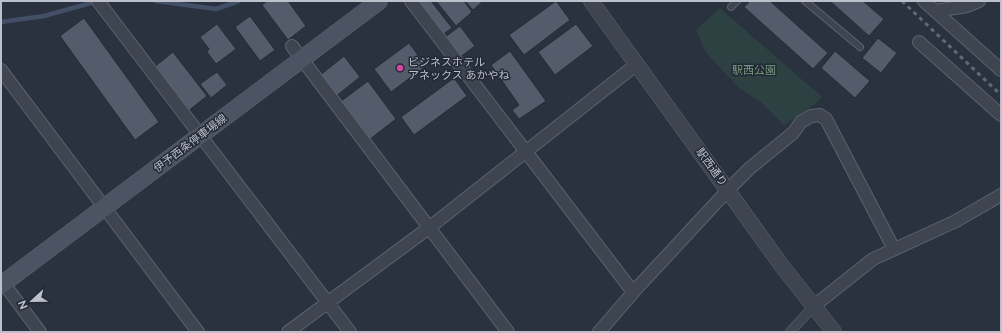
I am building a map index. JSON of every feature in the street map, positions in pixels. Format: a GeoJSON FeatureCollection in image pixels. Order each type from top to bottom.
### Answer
{"type":"FeatureCollection","features":[{"type":"Feature","properties":{"kind":"main road","name":"伊予西条停車場線"},"geometry":{"type":"LineString","coordinates":[[2,283],[200,136],[297,53],[379,1]]}},
{"type":"Feature","properties":{"kind":"street"},"geometry":{"type":"LineString","coordinates":[[98,1],[350,332]]}},
{"type":"Feature","properties":{"kind":"street"},"geometry":{"type":"LineString","coordinates":[[411,1],[633,292]]}},
{"type":"Feature","properties":{"kind":"street","name":"駅西通り"},"geometry":{"type":"LineString","coordinates":[[591,1],[728,190],[834,332]]}},
{"type":"Feature","properties":{"kind":"street"},"geometry":{"type":"LineString","coordinates":[[924,1],[1001,69]]}},
{"type":"Feature","properties":{"kind":"street"},"geometry":{"type":"LineString","coordinates":[[935,11],[967,6],[979,1]]}},
{"type":"Feature","properties":{"kind":"street"},"geometry":{"type":"LineString","coordinates":[[919,42],[1001,115]]}},
{"type":"Feature","properties":{"kind":"street"},"geometry":{"type":"LineString","coordinates":[[297,53],[508,332]]}},
{"type":"Feature","properties":{"kind":"street"},"geometry":{"type":"LineString","coordinates":[[288,332],[430,227],[637,64]]}},
{"type":"Feature","properties":{"kind":"street"},"geometry":{"type":"LineString","coordinates":[[1,70],[198,332]]}},
{"type":"Feature","properties":{"kind":"street"},"geometry":{"type":"LineString","coordinates":[[600,332],[633,292],[728,190],[750,168],[793,133],[801,122],[811,116],[820,115],[826,119],[894,249]]}},
{"type":"Feature","properties":{"kind":"street"},"geometry":{"type":"LineString","coordinates":[[790,332],[814,306],[873,259],[956,221],[1001,195]]}},
{"type":"Feature","properties":{"kind":"street"},"geometry":{"type":"LineString","coordinates":[[2,283],[40,332]]}},
{"type":"Feature","properties":{"kind":"lane"},"geometry":{"type":"LineString","coordinates":[[731,7],[737,1]]}},
{"type":"Feature","properties":{"kind":"lane"},"geometry":{"type":"LineString","coordinates":[[805,1],[860,47]]}},
{"type":"Feature","properties":{"kind":"green space","name":"駅西公園"},"geometry":{"type":"Polygon","coordinates":[[[720,8],[822,97],[805,112],[784,125],[762,103],[739,88],[706,53],[696,30],[720,8]]]}},
{"type":"Feature","properties":{"kind":"building"},"geometry":{"type":"Polygon","coordinates":[[[267,1],[288,1],[306,26],[288,40],[262,5],[267,1]]]}},
{"type":"Feature","properties":{"kind":"building"},"geometry":{"type":"Polygon","coordinates":[[[417,1],[431,1],[452,28],[442,35],[417,1]]]}},
{"type":"Feature","properties":{"kind":"building"},"geometry":{"type":"Polygon","coordinates":[[[436,1],[464,1],[472,12],[456,26],[436,1]]]}},
{"type":"Feature","properties":{"kind":"building"},"geometry":{"type":"Polygon","coordinates":[[[465,1],[483,1],[473,10],[465,1]]]}},
{"type":"Feature","properties":{"kind":"building"},"geometry":{"type":"Polygon","coordinates":[[[556,1],[570,20],[524,55],[509,35],[556,1]]]}},
{"type":"Feature","properties":{"kind":"building"},"geometry":{"type":"Polygon","coordinates":[[[750,1],[770,1],[828,53],[813,69],[744,7],[750,1]]]}},
{"type":"Feature","properties":{"kind":"building"},"geometry":{"type":"Polygon","coordinates":[[[830,1],[863,1],[884,19],[869,36],[830,1]]]}},
{"type":"Feature","properties":{"kind":"building"},"geometry":{"type":"Polygon","coordinates":[[[250,16],[275,50],[260,61],[235,27],[250,16]]]}},
{"type":"Feature","properties":{"kind":"building"},"geometry":{"type":"Polygon","coordinates":[[[84,18],[159,122],[135,140],[60,36],[84,18]]]}},
{"type":"Feature","properties":{"kind":"building"},"geometry":{"type":"Polygon","coordinates":[[[217,24],[236,49],[216,64],[207,52],[209,49],[200,37],[217,24]]]}},
{"type":"Feature","properties":{"kind":"building"},"geometry":{"type":"Polygon","coordinates":[[[576,24],[593,46],[555,75],[538,52],[576,24]]]}},
{"type":"Feature","properties":{"kind":"building"},"geometry":{"type":"Polygon","coordinates":[[[460,26],[475,46],[459,58],[444,38],[460,26]]]}},
{"type":"Feature","properties":{"kind":"building"},"geometry":{"type":"Polygon","coordinates":[[[878,38],[897,53],[881,73],[862,58],[878,38]]]}},
{"type":"Feature","properties":{"kind":"building","name":"ビジネスホテル アネックス あかやね"},"geometry":{"type":"Polygon","coordinates":[[[409,43],[426,66],[391,92],[374,69],[409,43]]]}},
{"type":"Feature","properties":{"kind":"building"},"geometry":{"type":"Polygon","coordinates":[[[510,51],[546,101],[519,119],[512,110],[519,105],[491,65],[510,51]]]}},
{"type":"Feature","properties":{"kind":"building"},"geometry":{"type":"Polygon","coordinates":[[[835,51],[870,81],[855,98],[821,68],[835,51]]]}},
{"type":"Feature","properties":{"kind":"building"},"geometry":{"type":"Polygon","coordinates":[[[173,52],[207,96],[187,112],[153,68],[173,52]]]}},
{"type":"Feature","properties":{"kind":"building"},"geometry":{"type":"Polygon","coordinates":[[[344,56],[360,77],[335,97],[319,76],[344,56]]]}},
{"type":"Feature","properties":{"kind":"building"},"geometry":{"type":"Polygon","coordinates":[[[217,72],[227,85],[211,98],[200,84],[217,72]]]}},
{"type":"Feature","properties":{"kind":"building"},"geometry":{"type":"Polygon","coordinates":[[[454,78],[467,96],[414,135],[401,117],[454,78]]]}},
{"type":"Feature","properties":{"kind":"building"},"geometry":{"type":"Polygon","coordinates":[[[368,81],[396,119],[369,140],[340,102],[368,81]]]}},
{"type":"Feature","properties":{"kind":"waterway"},"geometry":{"type":"LineString","coordinates":[[1,22],[44,16],[98,1]]}},
{"type":"Feature","properties":{"kind":"waterway"},"geometry":{"type":"LineString","coordinates":[[156,1],[216,9],[239,1]]}},
{"type":"Feature","properties":{"kind":"railway"},"geometry":{"type":"LineString","coordinates":[[902,1],[1001,95]]}},
{"type":"Feature","properties":{"kind":"place","name":"ビジネスホテル アネックス あかやね"},"geometry":{"type":"Point","coordinates":[400,68]}}]}
